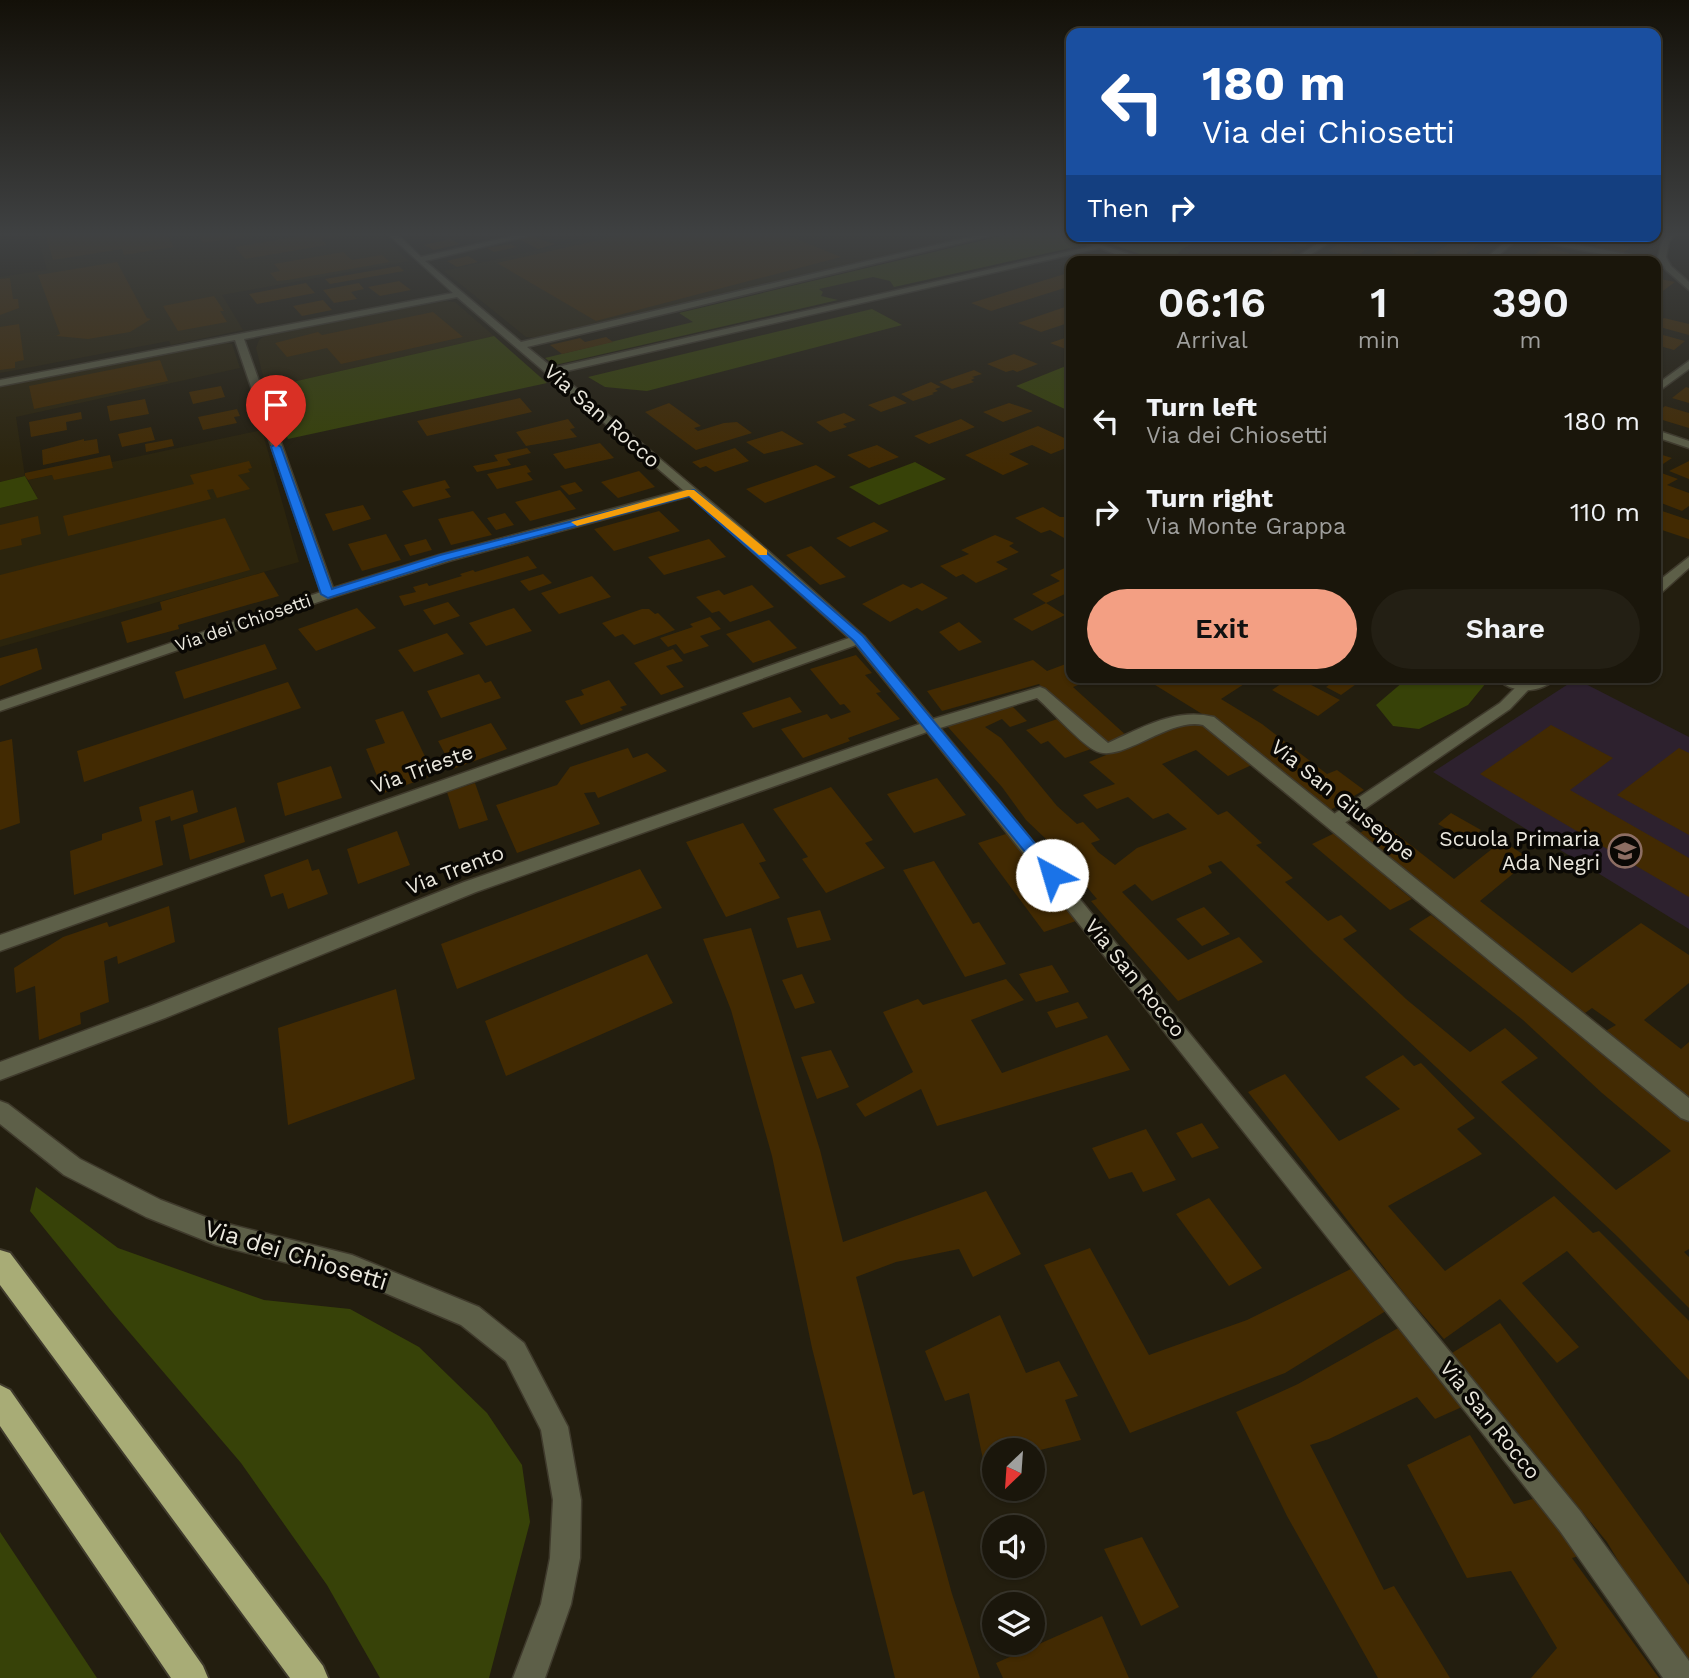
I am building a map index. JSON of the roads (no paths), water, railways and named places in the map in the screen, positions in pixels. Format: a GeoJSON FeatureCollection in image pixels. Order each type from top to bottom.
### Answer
{"type":"FeatureCollection","features":[{"type":"Feature","properties":{"kind":"highway"},"geometry":{"type":"LineString","coordinates":[[0,1263],[311,1678]]}},
{"type":"Feature","properties":{"kind":"highway"},"geometry":{"type":"LineString","coordinates":[[0,1400],[191,1678]]}},
{"type":"Feature","properties":{"kind":"street"},"geometry":{"type":"LineString","coordinates":[[0,383],[371,311]]}},
{"type":"Feature","properties":{"kind":"street","name":"Via San Rocco"},"geometry":{"type":"LineString","coordinates":[[481,311],[859,639],[932,725],[1570,1521],[1682,1678]]}},
{"type":"Feature","properties":{"kind":"street"},"geometry":{"type":"LineString","coordinates":[[521,345],[664,311]]}},
{"type":"Feature","properties":{"kind":"street"},"geometry":{"type":"LineString","coordinates":[[550,372],[815,311]]}},
{"type":"Feature","properties":{"kind":"street"},"geometry":{"type":"LineString","coordinates":[[239,337],[328,594]]}},
{"type":"Feature","properties":{"kind":"street"},"geometry":{"type":"LineString","coordinates":[[1661,386],[1689,364]]}},
{"type":"Feature","properties":{"kind":"street"},"geometry":{"type":"LineString","coordinates":[[1661,435],[1689,445]]}},
{"type":"Feature","properties":{"kind":"street","name":"Via dei Chiosetti"},"geometry":{"type":"LineString","coordinates":[[0,706],[328,594],[444,558],[691,492]]}},
{"type":"Feature","properties":{"kind":"street"},"geometry":{"type":"LineString","coordinates":[[1661,586],[1689,561]]}},
{"type":"Feature","properties":{"kind":"street","name":"Via Trieste"},"geometry":{"type":"LineString","coordinates":[[0,943],[859,639]]}},
{"type":"Feature","properties":{"kind":"street"},"geometry":{"type":"LineString","coordinates":[[1514,683],[1525,686],[1542,683]]}},
{"type":"Feature","properties":{"kind":"street"},"geometry":{"type":"LineString","coordinates":[[1334,822],[1505,706],[1525,686]]}},
{"type":"Feature","properties":{"kind":"street","name":"Via San Giuseppe"},"geometry":{"type":"LineString","coordinates":[[932,725],[1040,692],[1100,747],[1109,750],[1184,718],[1200,718],[1215,726],[1689,1111]]}},
{"type":"Feature","properties":{"kind":"street","name":"Via Trento"},"geometry":{"type":"LineString","coordinates":[[0,1071],[158,1012],[470,887],[932,725]]}},
{"type":"Feature","properties":{"kind":"street","name":"Via dei Chiosetti"},"geometry":{"type":"LineString","coordinates":[[0,1111],[72,1167],[154,1209],[216,1233],[352,1267],[470,1316],[515,1352],[554,1427],[566,1500],[565,1558],[556,1604],[529,1678]]}},
{"type":"Feature","properties":{"kind":"place","name":"Scuola Primaria Ada Negri"},"geometry":{"type":"Point","coordinates":[1625,851]}}]}
